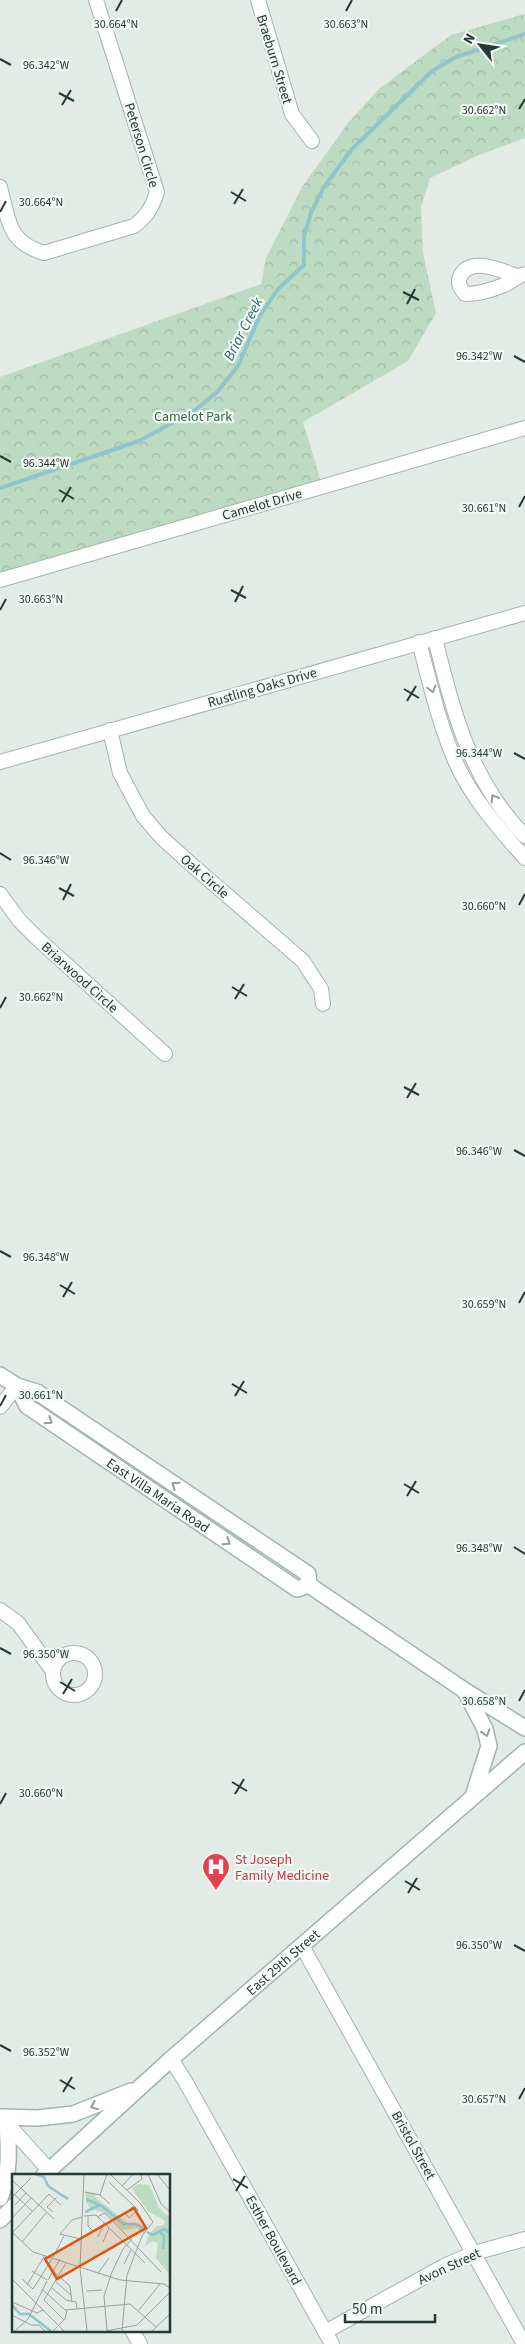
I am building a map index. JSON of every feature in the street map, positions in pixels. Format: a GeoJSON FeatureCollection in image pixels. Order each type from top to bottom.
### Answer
{"type":"FeatureCollection","features":[{"type":"Feature","properties":{"kind":"main road","name":"East Villa Maria Road"},"geometry":{"type":"LineString","coordinates":[[0,1375],[17,1386],[27,1406],[297,1589],[310,1585],[464,1690],[525,1728]]}},
{"type":"Feature","properties":{"kind":"main road"},"geometry":{"type":"LineString","coordinates":[[464,1690],[485,1729],[489,1746],[473,1795]]}},
{"type":"Feature","properties":{"kind":"main road","name":"East 29th Street"},"geometry":{"type":"LineString","coordinates":[[47,2173],[170,2060],[473,1795],[525,1752]]}},
{"type":"Feature","properties":{"kind":"main road"},"geometry":{"type":"LineString","coordinates":[[0,2198],[4,2189],[9,2159],[3,2119],[73,2114],[139,2088]]}},
{"type":"Feature","properties":{"kind":"main road"},"geometry":{"type":"LineString","coordinates":[[0,2220],[12,2208]]}},
{"type":"Feature","properties":{"kind":"street","name":"Peterson Circle"},"geometry":{"type":"LineString","coordinates":[[0,187],[14,234],[29,249],[44,253],[134,226],[145,218],[152,207],[157,192],[96,0]]}},
{"type":"Feature","properties":{"kind":"street","name":"Braeburn Street"},"geometry":{"type":"LineString","coordinates":[[258,0],[292,114],[312,141]]}},
{"type":"Feature","properties":{"kind":"street","name":"Camelot Drive"},"geometry":{"type":"LineString","coordinates":[[0,580],[525,428]]}},
{"type":"Feature","properties":{"kind":"street","name":"Rustling Oaks Drive"},"geometry":{"type":"LineString","coordinates":[[0,762],[525,613]]}},
{"type":"Feature","properties":{"kind":"street"},"geometry":{"type":"LineString","coordinates":[[435,638],[449,696],[472,761],[517,834],[525,858]]}},
{"type":"Feature","properties":{"kind":"street"},"geometry":{"type":"LineString","coordinates":[[419,642],[444,731],[457,764],[475,795],[517,834]]}},
{"type":"Feature","properties":{"kind":"street","name":"Oak Circle"},"geometry":{"type":"LineString","coordinates":[[110,730],[120,773],[143,816],[162,838],[303,961],[321,989],[323,1004]]}},
{"type":"Feature","properties":{"kind":"street","name":"Briarwood Circle"},"geometry":{"type":"LineString","coordinates":[[0,894],[19,920],[38,939],[165,1054]]}},
{"type":"Feature","properties":{"kind":"street"},"geometry":{"type":"LineString","coordinates":[[0,1406],[17,1386]]}},
{"type":"Feature","properties":{"kind":"street"},"geometry":{"type":"LineString","coordinates":[[0,1610],[18,1623],[52,1670]]}},
{"type":"Feature","properties":{"kind":"street","name":"Bristol Street"},"geometry":{"type":"LineString","coordinates":[[302,1946],[524,2344]]}},
{"type":"Feature","properties":{"kind":"street","name":"Esther Boulevard"},"geometry":{"type":"LineString","coordinates":[[170,2060],[185,2081],[328,2338]]}},
{"type":"Feature","properties":{"kind":"street"},"geometry":{"type":"LineString","coordinates":[[3,2119],[47,2173]]}},
{"type":"Feature","properties":{"kind":"street","name":"Avon Street"},"geometry":{"type":"LineString","coordinates":[[328,2338],[444,2266],[474,2253],[525,2239]]}},
{"type":"Feature","properties":{"kind":"street"},"geometry":{"type":"LineString","coordinates":[[133,2332],[140,2344]]}},
{"type":"Feature","properties":{"kind":"green space","name":"Camelot Park"},"geometry":{"type":"Polygon","coordinates":[[[525,14],[525,138],[479,155],[430,178],[421,207],[423,253],[436,313],[408,361],[303,422],[322,485],[0,578],[0,377],[261,284],[266,258],[302,187],[348,123],[380,88],[451,35],[525,14]]]}},
{"type":"Feature","properties":{"kind":"waterway","name":"Briar Creek"},"geometry":{"type":"LineString","coordinates":[[0,488],[139,441],[194,411],[217,392],[238,366],[259,317],[278,289],[304,265],[304,236],[311,213],[324,187],[352,149],[432,71],[456,57],[525,34]]}},
{"type":"Feature","properties":{"kind":"place","name":"St Joseph Family Medicine"},"geometry":{"type":"Point","coordinates":[216,1891]}}]}
